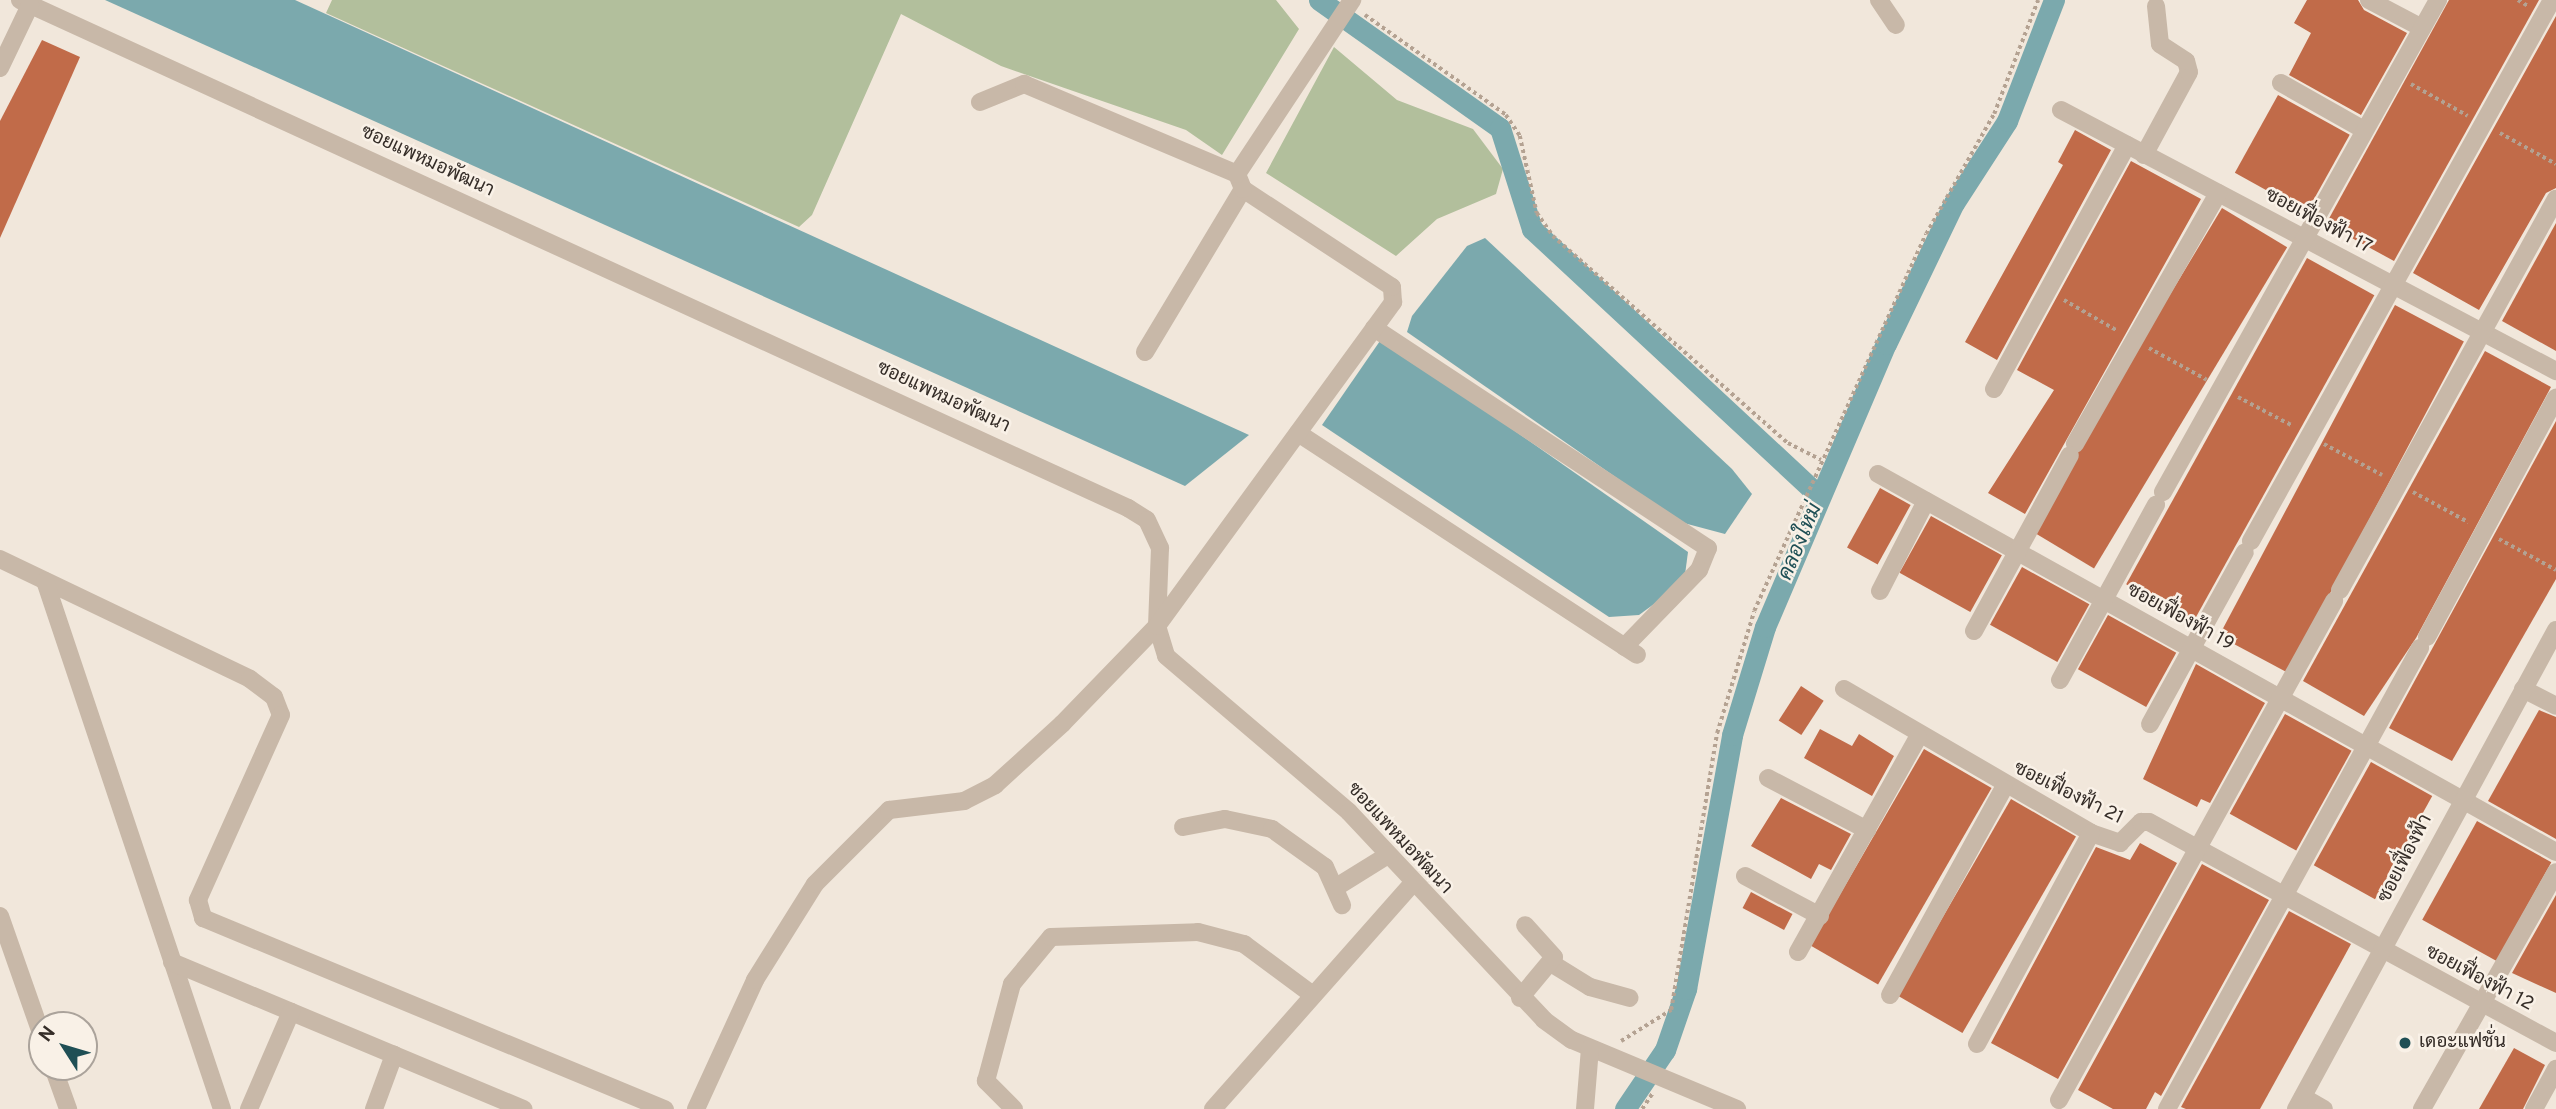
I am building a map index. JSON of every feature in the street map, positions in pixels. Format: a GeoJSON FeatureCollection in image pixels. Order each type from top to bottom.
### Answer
{"type":"FeatureCollection","features":[{"type":"Feature","properties":{"kind":"street"},"geometry":{"type":"LineString","coordinates":[[1879,0],[1896,25]]}},
{"type":"Feature","properties":{"kind":"street"},"geometry":{"type":"LineString","coordinates":[[2369,0],[2422,28]]}},
{"type":"Feature","properties":{"kind":"street"},"geometry":{"type":"LineString","coordinates":[[2060,680],[2438,0]]}},
{"type":"Feature","properties":{"kind":"street"},"geometry":{"type":"LineString","coordinates":[[2150,724],[2552,0]]}},
{"type":"Feature","properties":{"kind":"street"},"geometry":{"type":"LineString","coordinates":[[0,68],[25,2]]}},
{"type":"Feature","properties":{"kind":"street","name":"ซอยแพหมอพัฒนา"},"geometry":{"type":"LineString","coordinates":[[25,2],[1109,496],[1147,520],[1160,548],[1157,626],[1166,656],[1349,812],[1412,884],[1520,998],[1595,1050],[1737,1109]]}},
{"type":"Feature","properties":{"kind":"street"},"geometry":{"type":"LineString","coordinates":[[1145,352],[1316,48],[1349,5]]}},
{"type":"Feature","properties":{"kind":"street"},"geometry":{"type":"LineString","coordinates":[[2144,155],[2189,72],[2186,61],[2160,44],[2156,6]]}},
{"type":"Feature","properties":{"kind":"street"},"geometry":{"type":"LineString","coordinates":[[2281,83],[2364,130]]}},
{"type":"Feature","properties":{"kind":"street"},"geometry":{"type":"LineString","coordinates":[[696,1109],[783,931],[844,854],[900,805],[941,806],[995,785],[1157,626],[1393,302],[1392,287],[1240,181],[1024,84],[980,102]]}},
{"type":"Feature","properties":{"kind":"street","name":"ซอยเฟื่องฟ้า 17"},"geometry":{"type":"LineString","coordinates":[[2061,110],[2556,371]]}},
{"type":"Feature","properties":{"kind":"street"},"geometry":{"type":"LineString","coordinates":[[1994,389],[2127,145]]}},
{"type":"Feature","properties":{"kind":"street"},"geometry":{"type":"LineString","coordinates":[[1974,631],[2218,193]]}},
{"type":"Feature","properties":{"kind":"street"},"geometry":{"type":"LineString","coordinates":[[2059,1100],[2556,199]]}},
{"type":"Feature","properties":{"kind":"street"},"geometry":{"type":"LineString","coordinates":[[1298,433],[1630,651],[1699,569],[1708,548],[1374,328]]}},
{"type":"Feature","properties":{"kind":"street"},"geometry":{"type":"LineString","coordinates":[[2167,1109],[2556,397]]}},
{"type":"Feature","properties":{"kind":"street","name":"ซอยเฟื่องฟ้า 19"},"geometry":{"type":"LineString","coordinates":[[1878,474],[2556,852]]}},
{"type":"Feature","properties":{"kind":"street"},"geometry":{"type":"LineString","coordinates":[[1880,592],[1926,501]]}},
{"type":"Feature","properties":{"kind":"street"},"geometry":{"type":"LineString","coordinates":[[0,559],[250,679],[274,697],[281,715],[198,900],[203,918],[666,1109]]}},
{"type":"Feature","properties":{"kind":"street"},"geometry":{"type":"LineString","coordinates":[[45,581],[222,1109]]}},
{"type":"Feature","properties":{"kind":"street","name":"ซอยเฟื่องฟ้า"},"geometry":{"type":"LineString","coordinates":[[2300,1103],[2461,799],[2556,630]]}},
{"type":"Feature","properties":{"kind":"street"},"geometry":{"type":"LineString","coordinates":[[2523,689],[2556,706]]}},
{"type":"Feature","properties":{"kind":"street","name":"ซอยเฟื่องฟ้า 21"},"geometry":{"type":"LineString","coordinates":[[1844,690],[2004,788],[2091,833],[2120,843],[2146,821],[2382,952]]}},
{"type":"Feature","properties":{"kind":"street"},"geometry":{"type":"LineString","coordinates":[[1798,952],[1918,737]]}},
{"type":"Feature","properties":{"kind":"street"},"geometry":{"type":"LineString","coordinates":[[1768,778],[1867,830]]}},
{"type":"Feature","properties":{"kind":"street"},"geometry":{"type":"LineString","coordinates":[[1890,995],[2004,788]]}},
{"type":"Feature","properties":{"kind":"street"},"geometry":{"type":"LineString","coordinates":[[1182,827],[1225,819],[1258,823],[1325,867],[1338,886],[1342,905]]}},
{"type":"Feature","properties":{"kind":"street"},"geometry":{"type":"LineString","coordinates":[[1977,1044],[2091,833]]}},
{"type":"Feature","properties":{"kind":"street"},"geometry":{"type":"LineString","coordinates":[[1338,886],[1385,851]]}},
{"type":"Feature","properties":{"kind":"street"},"geometry":{"type":"LineString","coordinates":[[2422,1109],[2556,872]]}},
{"type":"Feature","properties":{"kind":"street"},"geometry":{"type":"LineString","coordinates":[[1745,876],[1820,916]]}},
{"type":"Feature","properties":{"kind":"street"},"geometry":{"type":"LineString","coordinates":[[1213,1109],[1412,884]]}},
{"type":"Feature","properties":{"kind":"street"},"geometry":{"type":"LineString","coordinates":[[1520,998],[1551,963],[1552,949],[1525,925]]}},
{"type":"Feature","properties":{"kind":"street"},"geometry":{"type":"LineString","coordinates":[[2,928],[33,1011]]}},
{"type":"Feature","properties":{"kind":"street"},"geometry":{"type":"LineString","coordinates":[[1014,1109],[986,1081],[1012,984],[1051,937],[1198,932],[1244,944],[1313,995]]}},
{"type":"Feature","properties":{"kind":"street","name":"ซอยเฟื่องฟ้า 12"},"geometry":{"type":"LineString","coordinates":[[2382,952],[2556,1043]]}},
{"type":"Feature","properties":{"kind":"street"},"geometry":{"type":"LineString","coordinates":[[173,962],[394,1055],[495,1104],[523,1109]]}},
{"type":"Feature","properties":{"kind":"street"},"geometry":{"type":"LineString","coordinates":[[1551,963],[1571,979],[1630,998]]}},
{"type":"Feature","properties":{"kind":"street"},"geometry":{"type":"LineString","coordinates":[[249,1109],[291,1012]]}},
{"type":"Feature","properties":{"kind":"street"},"geometry":{"type":"LineString","coordinates":[[1585,1109],[1595,1050]]}},
{"type":"Feature","properties":{"kind":"street"},"geometry":{"type":"LineString","coordinates":[[374,1109],[394,1055]]}},
{"type":"Feature","properties":{"kind":"street"},"geometry":{"type":"LineString","coordinates":[[2534,1109],[2556,1069]]}},
{"type":"Feature","properties":{"kind":"street"},"geometry":{"type":"LineString","coordinates":[[58,1081],[68,1109]]}},
{"type":"Feature","properties":{"kind":"street"},"geometry":{"type":"LineString","coordinates":[[2300,1103],[2324,1109]]}},
{"type":"Feature","properties":{"kind":"path"},"geometry":{"type":"LineString","coordinates":[[1595,1050],[1671,1010],[1728,690],[1803,498],[1946,193],[1994,114],[2038,0]]}},
{"type":"Feature","properties":{"kind":"path"},"geometry":{"type":"LineString","coordinates":[[1349,5],[1506,114],[1520,136],[1537,213],[1553,236],[1788,443],[1821,460]]}},
{"type":"Feature","properties":{"kind":"green space"},"geometry":{"type":"Polygon","coordinates":[[[332,0],[1276,0],[1299,29],[1222,155],[1186,130],[1001,66],[901,14],[812,215],[799,227],[326,13],[332,0]]]}},
{"type":"Feature","properties":{"kind":"green space"},"geometry":{"type":"Polygon","coordinates":[[[1334,47],[1397,100],[1473,129],[1503,169],[1496,194],[1437,219],[1396,256],[1266,173],[1334,47]]]}},
{"type":"Feature","properties":{"kind":"water"},"geometry":{"type":"Polygon","coordinates":[[[105,0],[295,0],[1249,435],[1185,486],[105,0]]]}},
{"type":"Feature","properties":{"kind":"water"},"geometry":{"type":"Polygon","coordinates":[[[1485,238],[1732,469],[1752,494],[1725,534],[1680,522],[1407,332],[1412,316],[1467,246],[1485,238]]]}},
{"type":"Feature","properties":{"kind":"water"},"geometry":{"type":"Polygon","coordinates":[[[1382,338],[1688,552],[1684,582],[1639,615],[1609,617],[1322,425],[1382,338]]]}},
{"type":"Feature","properties":{"kind":"building"},"geometry":{"type":"Polygon","coordinates":[[[2307,0],[2358,0],[2364,10],[2407,33],[2361,115],[2289,75],[2311,33],[2294,23],[2307,0]]]}},
{"type":"Feature","properties":{"kind":"building"},"geometry":{"type":"Polygon","coordinates":[[[2449,0],[2539,0],[2394,261],[2326,224],[2449,0]]]}},
{"type":"Feature","properties":{"kind":"building"},"geometry":{"type":"Polygon","coordinates":[[[2556,16],[2556,188],[2546,193],[2479,310],[2413,273],[2556,16]]]}},
{"type":"Feature","properties":{"kind":"building"},"geometry":{"type":"Polygon","coordinates":[[[42,40],[80,57],[0,238],[0,121],[42,40]]]}},
{"type":"Feature","properties":{"kind":"building"},"geometry":{"type":"Polygon","coordinates":[[[2278,95],[2350,135],[2307,213],[2235,173],[2278,95]]]}},
{"type":"Feature","properties":{"kind":"building"},"geometry":{"type":"Polygon","coordinates":[[[2075,130],[2111,150],[1997,360],[1965,342],[2063,165],[2058,162],[2075,130]]]}},
{"type":"Feature","properties":{"kind":"building"},"geometry":{"type":"Polygon","coordinates":[[[2131,161],[2201,199],[2025,514],[1988,493],[2054,390],[2017,370],[2131,161]]]}},
{"type":"Feature","properties":{"kind":"building"},"geometry":{"type":"Polygon","coordinates":[[[2222,208],[2287,247],[2094,569],[2029,529],[2222,208]]]}},
{"type":"Feature","properties":{"kind":"building"},"geometry":{"type":"Polygon","coordinates":[[[2556,223],[2556,351],[2502,321],[2556,223]]]}},
{"type":"Feature","properties":{"kind":"building"},"geometry":{"type":"Polygon","coordinates":[[[2307,258],[2374,295],[2194,622],[2126,584],[2307,258]]]}},
{"type":"Feature","properties":{"kind":"building"},"geometry":{"type":"Polygon","coordinates":[[[2395,305],[2464,342],[2288,673],[2219,636],[2395,305]]]}},
{"type":"Feature","properties":{"kind":"building"},"geometry":{"type":"Polygon","coordinates":[[[2485,351],[2551,387],[2416,638],[2364,716],[2303,681],[2485,351]]]}},
{"type":"Feature","properties":{"kind":"building"},"geometry":{"type":"Polygon","coordinates":[[[2556,421],[2556,579],[2452,761],[2389,728],[2556,421]]]}},
{"type":"Feature","properties":{"kind":"building"},"geometry":{"type":"Polygon","coordinates":[[[1880,488],[1911,505],[1878,564],[1847,547],[1880,488]]]}},
{"type":"Feature","properties":{"kind":"building"},"geometry":{"type":"Polygon","coordinates":[[[1931,516],[2002,555],[1970,612],[1899,573],[1931,516]]]}},
{"type":"Feature","properties":{"kind":"building"},"geometry":{"type":"Polygon","coordinates":[[[2022,567],[2089,604],[2057,662],[1990,625],[2022,567]]]}},
{"type":"Feature","properties":{"kind":"building"},"geometry":{"type":"Polygon","coordinates":[[[2108,615],[2176,653],[2146,707],[2078,669],[2108,615]]]}},
{"type":"Feature","properties":{"kind":"building"},"geometry":{"type":"Polygon","coordinates":[[[2196,664],[2265,703],[2210,803],[2201,799],[2197,807],[2143,779],[2196,664]]]}},
{"type":"Feature","properties":{"kind":"building"},"geometry":{"type":"Polygon","coordinates":[[[1801,686],[1824,701],[1801,735],[1779,720],[1801,686]]]}},
{"type":"Feature","properties":{"kind":"building"},"geometry":{"type":"Polygon","coordinates":[[[2539,710],[2556,717],[2556,839],[2488,801],[2539,710]]]}},
{"type":"Feature","properties":{"kind":"building"},"geometry":{"type":"Polygon","coordinates":[[[2285,714],[2351,751],[2296,851],[2230,814],[2285,714]]]}},
{"type":"Feature","properties":{"kind":"building"},"geometry":{"type":"Polygon","coordinates":[[[1820,729],[1852,746],[1859,734],[1894,756],[1872,796],[1804,758],[1820,729]]]}},
{"type":"Feature","properties":{"kind":"building"},"geometry":{"type":"Polygon","coordinates":[[[1924,749],[1992,788],[1878,985],[1810,946],[1924,749]]]}},
{"type":"Feature","properties":{"kind":"building"},"geometry":{"type":"Polygon","coordinates":[[[2371,762],[2432,796],[2375,899],[2314,865],[2371,762]]]}},
{"type":"Feature","properties":{"kind":"building"},"geometry":{"type":"Polygon","coordinates":[[[1781,798],[1851,834],[1831,870],[1819,864],[1811,879],[1751,846],[1781,798]]]}},
{"type":"Feature","properties":{"kind":"building"},"geometry":{"type":"Polygon","coordinates":[[[2011,799],[2076,836],[1962,1033],[1898,996],[2011,799]]]}},
{"type":"Feature","properties":{"kind":"building"},"geometry":{"type":"Polygon","coordinates":[[[2477,821],[2551,862],[2497,961],[2422,920],[2477,821]]]}},
{"type":"Feature","properties":{"kind":"building"},"geometry":{"type":"Polygon","coordinates":[[[2140,843],[2177,863],[2058,1079],[1991,1043],[2096,847],[2130,860],[2140,843]]]}},
{"type":"Feature","properties":{"kind":"building"},"geometry":{"type":"Polygon","coordinates":[[[2202,864],[2269,900],[2161,1096],[2155,1092],[2146,1109],[2113,1109],[2078,1090],[2202,864]]]}},
{"type":"Feature","properties":{"kind":"building"},"geometry":{"type":"Polygon","coordinates":[[[1751,892],[1792,914],[1784,930],[1743,908],[1751,892]]]}},
{"type":"Feature","properties":{"kind":"building"},"geometry":{"type":"Polygon","coordinates":[[[2556,895],[2556,993],[2512,973],[2556,895]]]}},
{"type":"Feature","properties":{"kind":"building"},"geometry":{"type":"Polygon","coordinates":[[[2289,911],[2351,944],[2339,966],[2260,1109],[2181,1107],[2289,911]]]}},
{"type":"Feature","properties":{"kind":"building"},"geometry":{"type":"Polygon","coordinates":[[[2514,1048],[2545,1065],[2523,1109],[2479,1109],[2514,1048]]]}},
{"type":"Feature","properties":{"kind":"waterway"},"geometry":{"type":"LineString","coordinates":[[1319,0],[1500,128],[1532,229],[1819,496]]}},
{"type":"Feature","properties":{"kind":"waterway","name":"คลองใหม่"},"geometry":{"type":"LineString","coordinates":[[1625,1109],[1665,1050],[1686,989],[1732,735],[1765,627],[1886,344],[1954,203],[2007,121],[2054,0]]}},
{"type":"Feature","properties":{"kind":"place","name":"เดอะแฟชั่น"},"geometry":{"type":"Point","coordinates":[2405,1043]}}]}
